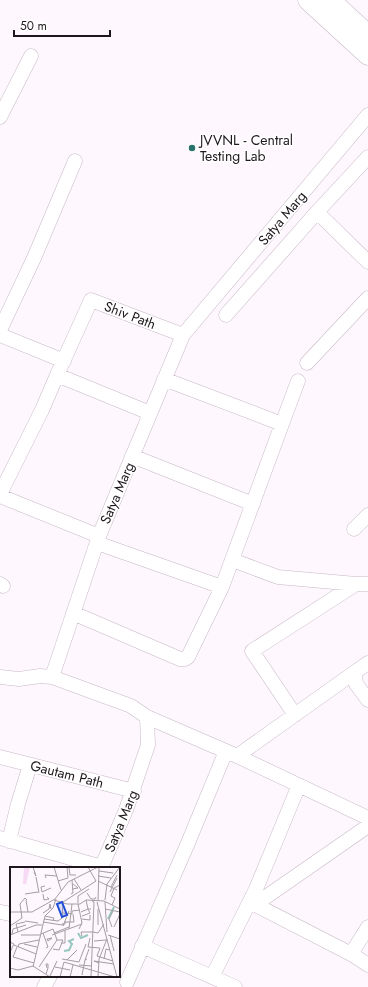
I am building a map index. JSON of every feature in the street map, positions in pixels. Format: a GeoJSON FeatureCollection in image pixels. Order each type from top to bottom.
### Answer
{"type":"FeatureCollection","features":[{"type":"Feature","properties":{"kind":"main road"},"geometry":{"type":"LineString","coordinates":[[308,0],[368,55]]}},
{"type":"Feature","properties":{"kind":"main road"},"geometry":{"type":"LineString","coordinates":[[330,0],[368,35]]}},
{"type":"Feature","properties":{"kind":"main road"},"geometry":{"type":"LineString","coordinates":[[349,0],[368,18]]}},
{"type":"Feature","properties":{"kind":"street"},"geometry":{"type":"LineString","coordinates":[[0,117],[31,56]]}},
{"type":"Feature","properties":{"kind":"street","name":"Satya Marg"},"geometry":{"type":"LineString","coordinates":[[52,677],[98,540],[183,335],[368,115]]}},
{"type":"Feature","properties":{"kind":"street"},"geometry":{"type":"LineString","coordinates":[[226,315],[368,157]]}},
{"type":"Feature","properties":{"kind":"street"},"geometry":{"type":"LineString","coordinates":[[0,330],[34,258],[75,161]]}},
{"type":"Feature","properties":{"kind":"street"},"geometry":{"type":"LineString","coordinates":[[317,212],[368,262]]}},
{"type":"Feature","properties":{"kind":"street"},"geometry":{"type":"LineString","coordinates":[[307,363],[368,298]]}},
{"type":"Feature","properties":{"kind":"street","name":"Shiv Path"},"geometry":{"type":"LineString","coordinates":[[64,361],[91,300],[183,335]]}},
{"type":"Feature","properties":{"kind":"street"},"geometry":{"type":"LineString","coordinates":[[0,335],[64,361],[42,410],[0,495],[98,540],[222,586]]}},
{"type":"Feature","properties":{"kind":"street"},"geometry":{"type":"LineString","coordinates":[[57,375],[150,413]]}},
{"type":"Feature","properties":{"kind":"street"},"geometry":{"type":"LineString","coordinates":[[164,379],[282,424]]}},
{"type":"Feature","properties":{"kind":"street"},"geometry":{"type":"LineString","coordinates":[[73,613],[180,659],[185,659],[188,657],[222,586],[298,381]]}},
{"type":"Feature","properties":{"kind":"street"},"geometry":{"type":"LineString","coordinates":[[132,456],[253,504]]}},
{"type":"Feature","properties":{"kind":"street"},"geometry":{"type":"LineString","coordinates":[[354,529],[368,515]]}},
{"type":"Feature","properties":{"kind":"street"},"geometry":{"type":"LineString","coordinates":[[232,560],[278,577],[362,584]]}},
{"type":"Feature","properties":{"kind":"street"},"geometry":{"type":"LineString","coordinates":[[295,715],[252,651],[362,584]]}},
{"type":"Feature","properties":{"kind":"street"},"geometry":{"type":"LineString","coordinates":[[126,982],[188,843],[232,753],[295,715],[368,663]]}},
{"type":"Feature","properties":{"kind":"street"},"geometry":{"type":"LineString","coordinates":[[355,672],[356,684],[368,700]]}},
{"type":"Feature","properties":{"kind":"street"},"geometry":{"type":"LineString","coordinates":[[0,677],[19,679],[40,676],[52,677],[131,706],[147,717],[232,753],[368,818]]}},
{"type":"Feature","properties":{"kind":"street","name":"Satya Marg"},"geometry":{"type":"LineString","coordinates":[[102,867],[134,791],[148,745],[147,717]]}},
{"type":"Feature","properties":{"kind":"street","name":"Gautam Path"},"geometry":{"type":"LineString","coordinates":[[0,757],[134,791]]}},
{"type":"Feature","properties":{"kind":"street"},"geometry":{"type":"LineString","coordinates":[[30,765],[5,839],[102,867]]}},
{"type":"Feature","properties":{"kind":"street"},"geometry":{"type":"LineString","coordinates":[[212,977],[256,889],[299,785]]}},
{"type":"Feature","properties":{"kind":"street"},"geometry":{"type":"LineString","coordinates":[[250,902],[263,899],[368,826]]}},
{"type":"Feature","properties":{"kind":"street"},"geometry":{"type":"LineString","coordinates":[[250,902],[351,954],[368,965]]}},
{"type":"Feature","properties":{"kind":"street"},"geometry":{"type":"LineString","coordinates":[[0,912],[10,914]]}},
{"type":"Feature","properties":{"kind":"street"},"geometry":{"type":"LineString","coordinates":[[351,954],[368,927]]}},
{"type":"Feature","properties":{"kind":"street"},"geometry":{"type":"LineString","coordinates":[[142,946],[235,987]]}},
{"type":"Feature","properties":{"kind":"street"},"geometry":{"type":"LineString","coordinates":[[44,987],[49,977]]}},
{"type":"Feature","properties":{"kind":"place","name":"JVVNL - Central Testing Lab"},"geometry":{"type":"Point","coordinates":[192,148]}}]}
